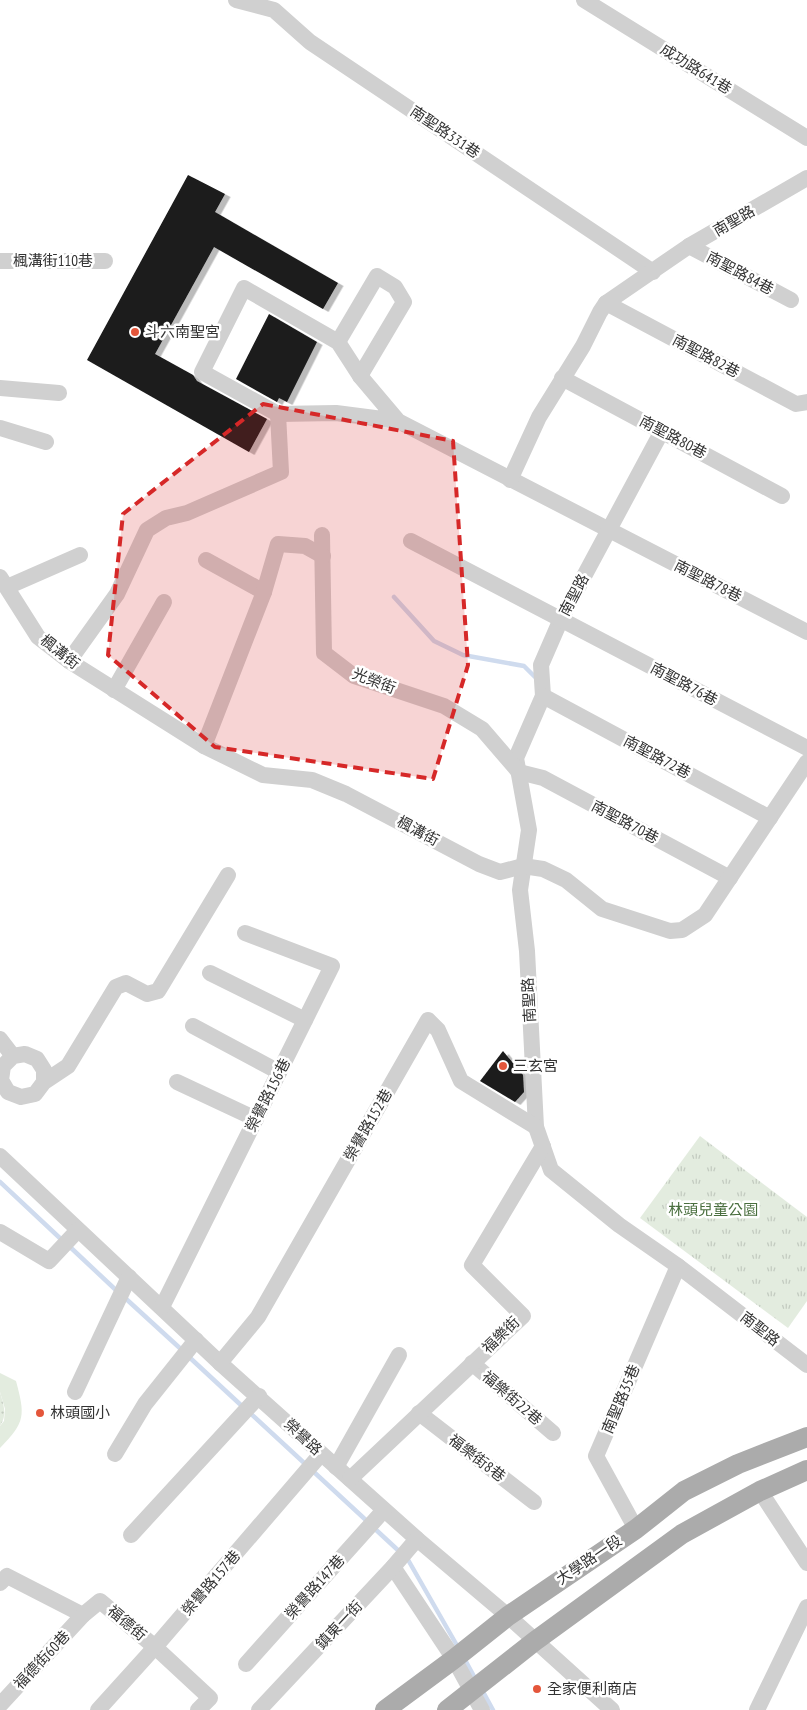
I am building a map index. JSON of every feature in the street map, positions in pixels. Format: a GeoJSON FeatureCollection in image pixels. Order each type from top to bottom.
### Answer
{"type":"FeatureCollection","features":[{"type":"Feature","properties":{"kind":"main road","name":"大學路一段"},"geometry":{"type":"LineString","coordinates":[[385,1710],[508,1616],[636,1528],[684,1491],[738,1464],[807,1437]]}},
{"type":"Feature","properties":{"kind":"main road"},"geometry":{"type":"LineString","coordinates":[[447,1710],[535,1641],[682,1534],[760,1491],[807,1470]]}},
{"type":"Feature","properties":{"kind":"street","name":"南聖路331巷"},"geometry":{"type":"LineString","coordinates":[[236,0],[274,10],[310,42],[653,272]]}},
{"type":"Feature","properties":{"kind":"street","name":"成功路641巷"},"geometry":{"type":"LineString","coordinates":[[584,0],[807,138]]}},
{"type":"Feature","properties":{"kind":"street","name":"南聖路"},"geometry":{"type":"LineString","coordinates":[[510,480],[539,418],[583,346],[606,303],[689,246],[807,178]]}},
{"type":"Feature","properties":{"kind":"street","name":"南聖路84巷"},"geometry":{"type":"LineString","coordinates":[[689,246],[791,300]]}},
{"type":"Feature","properties":{"kind":"street","name":"楓溝街110巷"},"geometry":{"type":"LineString","coordinates":[[0,261],[106,261]]}},
{"type":"Feature","properties":{"kind":"street"},"geometry":{"type":"LineString","coordinates":[[338,342],[377,276],[395,287],[404,302],[360,376]]}},
{"type":"Feature","properties":{"kind":"street"},"geometry":{"type":"LineString","coordinates":[[244,288],[338,342],[360,376],[398,421],[336,413],[278,414],[202,372],[244,288]]}},
{"type":"Feature","properties":{"kind":"street","name":"南聖路82巷"},"geometry":{"type":"LineString","coordinates":[[606,303],[796,404],[807,402]]}},
{"type":"Feature","properties":{"kind":"street","name":"南聖路80巷"},"geometry":{"type":"LineString","coordinates":[[562,378],[782,496]]}},
{"type":"Feature","properties":{"kind":"street"},"geometry":{"type":"LineString","coordinates":[[0,388],[59,393]]}},
{"type":"Feature","properties":{"kind":"street"},"geometry":{"type":"LineString","coordinates":[[70,661],[117,594],[147,530],[166,518],[187,513],[281,472],[278,414]]}},
{"type":"Feature","properties":{"kind":"street","name":"南聖路78巷"},"geometry":{"type":"LineString","coordinates":[[398,421],[807,632]]}},
{"type":"Feature","properties":{"kind":"street"},"geometry":{"type":"LineString","coordinates":[[0,428],[46,442]]}},
{"type":"Feature","properties":{"kind":"street","name":"南聖路"},"geometry":{"type":"LineString","coordinates":[[662,431],[561,619],[541,665],[543,696],[516,758],[528,830],[520,890],[527,951],[536,1127],[551,1170],[620,1225],[678,1266],[807,1365]]}},
{"type":"Feature","properties":{"kind":"street","name":"光榮街"},"geometry":{"type":"LineString","coordinates":[[322,535],[324,652],[354,676],[444,706],[482,729],[519,772]]}},
{"type":"Feature","properties":{"kind":"street","name":"南聖路76巷"},"geometry":{"type":"LineString","coordinates":[[411,541],[807,748]]}},
{"type":"Feature","properties":{"kind":"street"},"geometry":{"type":"LineString","coordinates":[[204,746],[264,592],[278,544],[305,546],[323,556]]}},
{"type":"Feature","properties":{"kind":"street"},"geometry":{"type":"LineString","coordinates":[[4,582],[80,555]]}},
{"type":"Feature","properties":{"kind":"street"},"geometry":{"type":"LineString","coordinates":[[206,560],[264,592]]}},
{"type":"Feature","properties":{"kind":"street","name":"楓溝街"},"geometry":{"type":"LineString","coordinates":[[4,582],[38,637],[114,690],[204,746],[263,775],[312,780],[346,794],[479,864],[500,872],[522,866],[543,869],[566,880],[602,909],[670,930],[682,930],[705,915],[807,762]]}},
{"type":"Feature","properties":{"kind":"street"},"geometry":{"type":"LineString","coordinates":[[114,690],[164,602]]}},
{"type":"Feature","properties":{"kind":"street","name":"南聖路72巷"},"geometry":{"type":"LineString","coordinates":[[543,696],[770,818]]}},
{"type":"Feature","properties":{"kind":"street","name":"南聖路70巷"},"geometry":{"type":"LineString","coordinates":[[519,772],[543,778],[730,878]]}},
{"type":"Feature","properties":{"kind":"street"},"geometry":{"type":"LineString","coordinates":[[44,1082],[44,1070],[37,1059],[25,1054],[13,1056],[3,1066],[1,1080],[4,1098],[35,1094],[44,1082],[68,1066],[116,987],[126,983],[147,994],[158,991],[228,875]]}},
{"type":"Feature","properties":{"kind":"street","name":"榮譽路156巷"},"geometry":{"type":"LineString","coordinates":[[162,1307],[332,966],[245,933]]}},
{"type":"Feature","properties":{"kind":"street"},"geometry":{"type":"LineString","coordinates":[[210,973],[305,1020]]}},
{"type":"Feature","properties":{"kind":"street","name":"榮譽路152巷"},"geometry":{"type":"LineString","coordinates":[[220,1362],[258,1317],[428,1020],[438,1030],[460,1081],[536,1127]]}},
{"type":"Feature","properties":{"kind":"street"},"geometry":{"type":"LineString","coordinates":[[193,1026],[279,1072]]}},
{"type":"Feature","properties":{"kind":"street"},"geometry":{"type":"LineString","coordinates":[[0,1039],[13,1056]]}},
{"type":"Feature","properties":{"kind":"street"},"geometry":{"type":"LineString","coordinates":[[177,1082],[256,1119]]}},
{"type":"Feature","properties":{"kind":"street","name":"福樂街"},"geometry":{"type":"LineString","coordinates":[[350,1478],[522,1316],[472,1265],[543,1146]]}},
{"type":"Feature","properties":{"kind":"street","name":"榮譽路"},"geometry":{"type":"LineString","coordinates":[[0,1156],[321,1454],[508,1616],[612,1710]]}},
{"type":"Feature","properties":{"kind":"street"},"geometry":{"type":"LineString","coordinates":[[0,1232],[48,1261],[78,1230]]}},
{"type":"Feature","properties":{"kind":"street","name":"南聖路35巷"},"geometry":{"type":"LineString","coordinates":[[636,1528],[596,1456],[678,1266]]}},
{"type":"Feature","properties":{"kind":"street"},"geometry":{"type":"LineString","coordinates":[[75,1392],[129,1277]]}},
{"type":"Feature","properties":{"kind":"street"},"geometry":{"type":"LineString","coordinates":[[115,1454],[145,1404],[196,1340]]}},
{"type":"Feature","properties":{"kind":"street"},"geometry":{"type":"LineString","coordinates":[[336,1466],[399,1355]]}},
{"type":"Feature","properties":{"kind":"street","name":"福樂街22巷"},"geometry":{"type":"LineString","coordinates":[[472,1363],[553,1433]]}},
{"type":"Feature","properties":{"kind":"street"},"geometry":{"type":"LineString","coordinates":[[130,1535],[259,1396]]}},
{"type":"Feature","properties":{"kind":"street","name":"福樂街8巷"},"geometry":{"type":"LineString","coordinates":[[419,1413],[534,1502]]}},
{"type":"Feature","properties":{"kind":"street","name":"榮譽路157巷"},"geometry":{"type":"LineString","coordinates":[[98,1710],[155,1647],[321,1454]]}},
{"type":"Feature","properties":{"kind":"street"},"geometry":{"type":"LineString","coordinates":[[760,1491],[807,1563]]}},
{"type":"Feature","properties":{"kind":"street","name":"榮譽路147巷"},"geometry":{"type":"LineString","coordinates":[[246,1664],[384,1510]]}},
{"type":"Feature","properties":{"kind":"street","name":"鎮東一街"},"geometry":{"type":"LineString","coordinates":[[259,1710],[417,1539]]}},
{"type":"Feature","properties":{"kind":"street"},"geometry":{"type":"LineString","coordinates":[[393,1567],[454,1659],[482,1710]]}},
{"type":"Feature","properties":{"kind":"street","name":"福德街"},"geometry":{"type":"LineString","coordinates":[[4,1580],[83,1615],[100,1601],[155,1647],[210,1698],[198,1710]]}},
{"type":"Feature","properties":{"kind":"street"},"geometry":{"type":"LineString","coordinates":[[757,1710],[807,1607]]}},
{"type":"Feature","properties":{"kind":"street","name":"福德街60巷"},"geometry":{"type":"LineString","coordinates":[[0,1705],[83,1615]]}},
{"type":"Feature","properties":{"kind":"highlighted area"},"geometry":{"type":"Polygon","coordinates":[[[263,404],[453,441],[468,665],[433,779],[215,747],[108,655],[123,514],[263,404]]]}},
{"type":"Feature","properties":{"kind":"green space","name":"林頭兒童公園"},"geometry":{"type":"Polygon","coordinates":[[[700,1136],[807,1217],[807,1301],[788,1328],[640,1218],[700,1136]]]}},
{"type":"Feature","properties":{"kind":"green space"},"geometry":{"type":"Polygon","coordinates":[[[0,1373],[16,1381],[22,1410],[19,1424],[15,1431],[0,1448],[0,1426],[4,1421],[5,1409],[0,1392],[0,1373]]]}},
{"type":"Feature","properties":{"kind":"green space"},"geometry":{"type":"Polygon","coordinates":[[[0,1392],[4,1418],[0,1426],[0,1392]]]}},
{"type":"Feature","properties":{"kind":"building","name":"斗六南聖宮"},"geometry":{"type":"Polygon","coordinates":[[[188,175],[225,194],[215,212],[338,283],[323,309],[214,247],[155,354],[193,375],[197,381],[267,419],[249,452],[87,360],[188,175]]]}},
{"type":"Feature","properties":{"kind":"building"},"geometry":{"type":"Polygon","coordinates":[[[269,314],[317,342],[287,402],[279,398],[277,402],[236,379],[269,314]]]}},
{"type":"Feature","properties":{"kind":"building","name":"三玄宮"},"geometry":{"type":"Polygon","coordinates":[[[503,1051],[523,1075],[524,1092],[515,1102],[480,1081],[503,1051]]]}},
{"type":"Feature","properties":{"kind":"waterway"},"geometry":{"type":"LineString","coordinates":[[394,597],[434,641],[463,655],[524,666],[535,677]]}},
{"type":"Feature","properties":{"kind":"waterway"},"geometry":{"type":"LineString","coordinates":[[0,1182],[63,1241]]}},
{"type":"Feature","properties":{"kind":"waterway"},"geometry":{"type":"LineString","coordinates":[[69,1246],[118,1292]]}},
{"type":"Feature","properties":{"kind":"waterway"},"geometry":{"type":"LineString","coordinates":[[124,1297],[183,1351]]}},
{"type":"Feature","properties":{"kind":"waterway"},"geometry":{"type":"LineString","coordinates":[[188,1356],[243,1407]]}},
{"type":"Feature","properties":{"kind":"waterway"},"geometry":{"type":"LineString","coordinates":[[249,1412],[368,1522]]}},
{"type":"Feature","properties":{"kind":"waterway"},"geometry":{"type":"LineString","coordinates":[[374,1528],[401,1553]]}},
{"type":"Feature","properties":{"kind":"waterway"},"geometry":{"type":"LineString","coordinates":[[407,1558],[459,1649]]}},
{"type":"Feature","properties":{"kind":"waterway"},"geometry":{"type":"LineString","coordinates":[[464,1658],[476,1680]]}},
{"type":"Feature","properties":{"kind":"waterway"},"geometry":{"type":"LineString","coordinates":[[481,1688],[493,1710]]}},
{"type":"Feature","properties":{"kind":"place","name":"斗六南聖宮"},"geometry":{"type":"Point","coordinates":[135,332]}},
{"type":"Feature","properties":{"kind":"place","name":"三玄宮"},"geometry":{"type":"Point","coordinates":[503,1066]}},
{"type":"Feature","properties":{"kind":"place","name":"林頭國小"},"geometry":{"type":"Point","coordinates":[40,1413]}},
{"type":"Feature","properties":{"kind":"place","name":"全家便利商店"},"geometry":{"type":"Point","coordinates":[537,1689]}}]}
